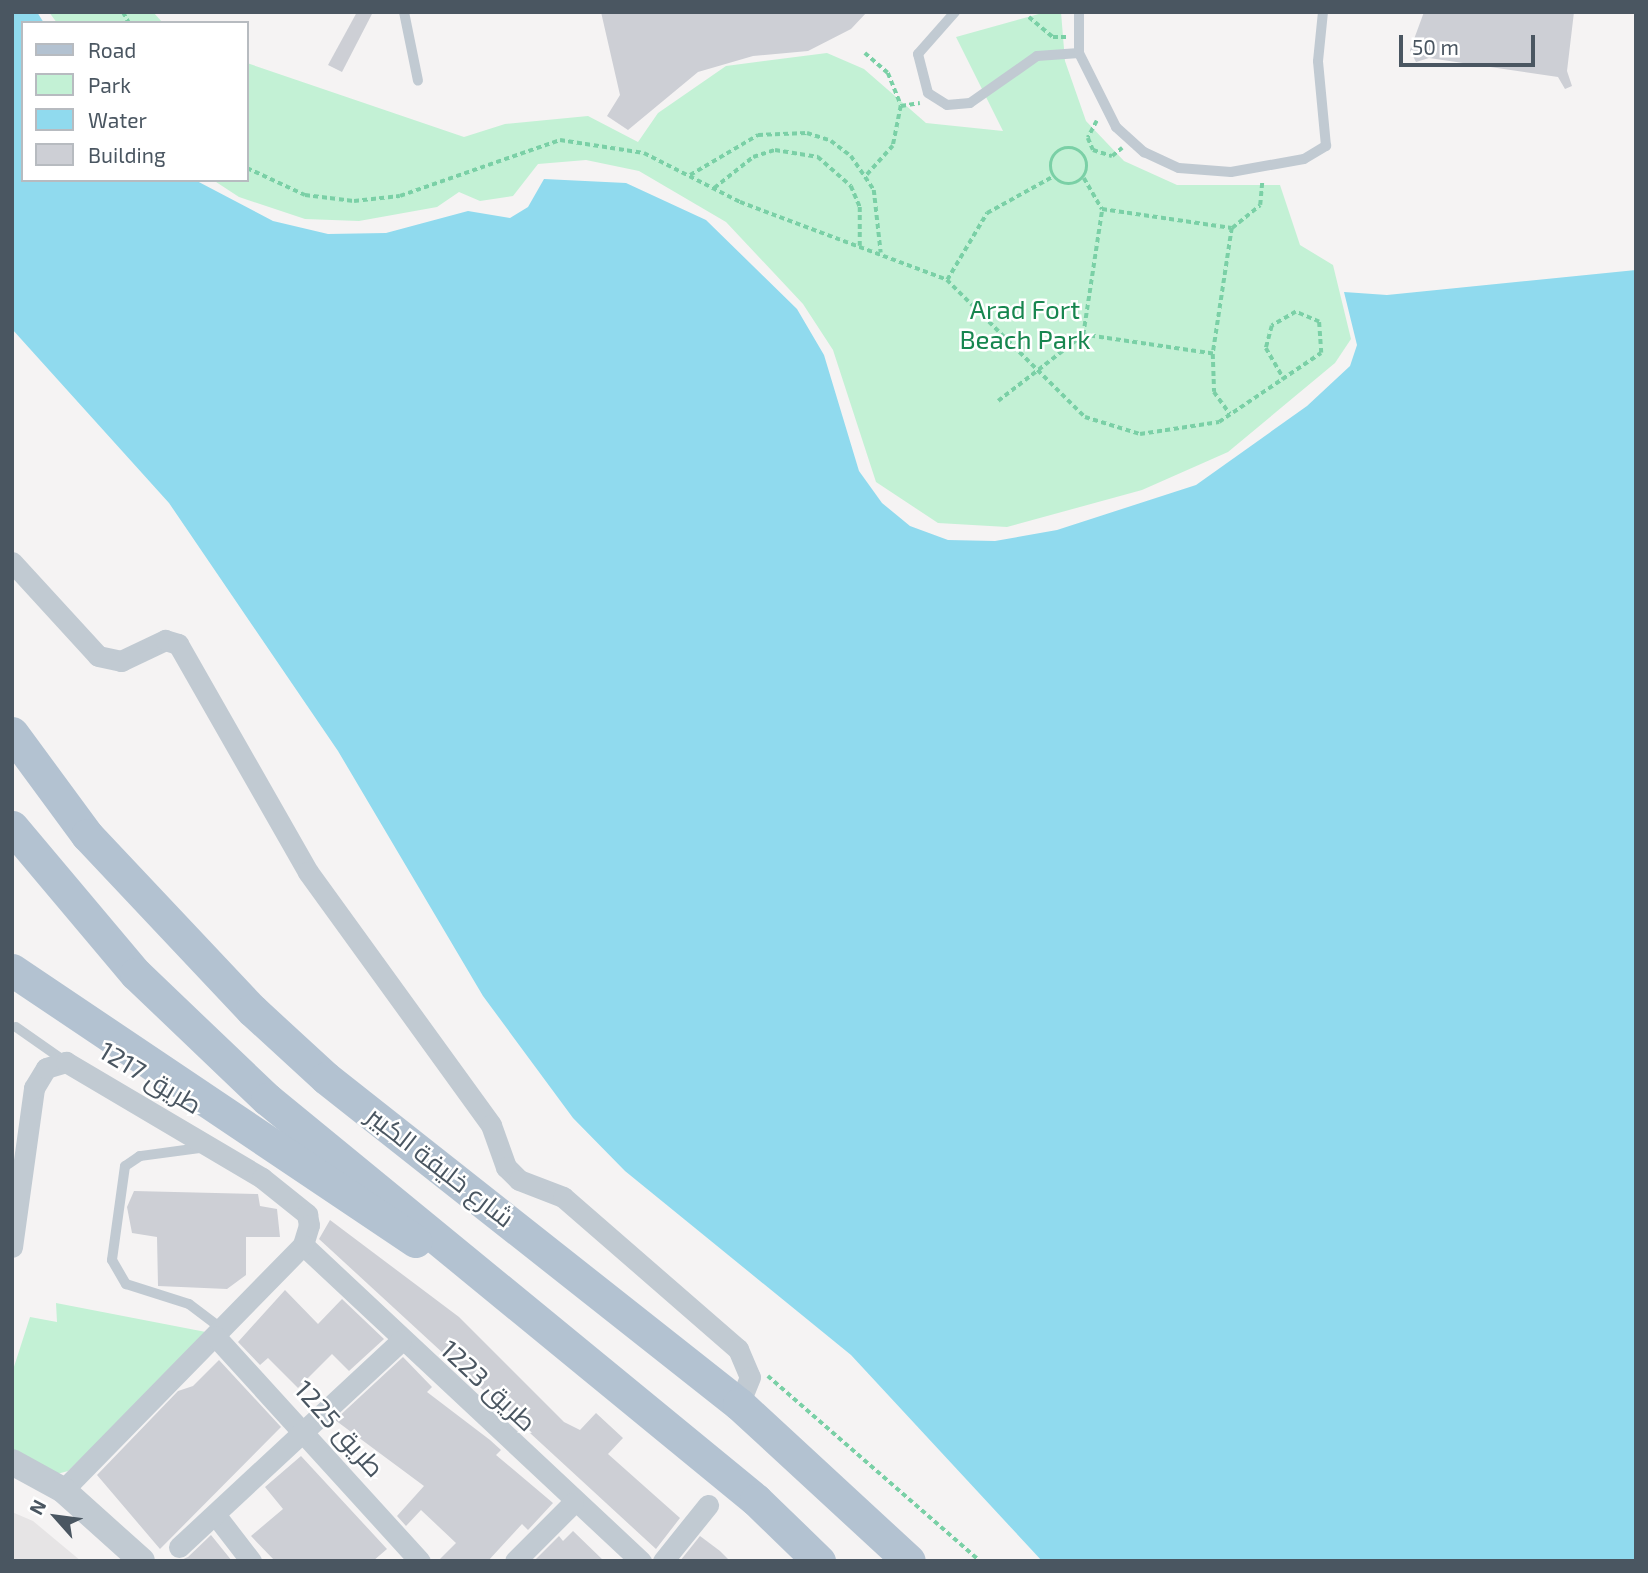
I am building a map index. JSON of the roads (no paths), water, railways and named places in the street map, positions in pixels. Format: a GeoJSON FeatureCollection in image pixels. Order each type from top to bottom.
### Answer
{"type":"FeatureCollection","features":[{"type":"Feature","properties":{"kind":"main road","name":"شارع خليفة الكبير"},"geometry":{"type":"LineString","coordinates":[[12,733],[87,835],[270,1027],[739,1404],[909,1561]]}},
{"type":"Feature","properties":{"kind":"main road","name":"شارع خليفة الكبير"},"geometry":{"type":"LineString","coordinates":[[12,827],[136,974],[219,1055],[502,1294],[757,1500],[819,1561]]}},
{"type":"Feature","properties":{"kind":"main road","name":"شارع خليفة الكبير"},"geometry":{"type":"LineString","coordinates":[[12,970],[502,1294]]}},
{"type":"Feature","properties":{"kind":"street"},"geometry":{"type":"LineString","coordinates":[[12,562],[98,656],[121,661],[165,640],[178,644],[308,872],[491,1125],[506,1167],[519,1180],[563,1197],[746,1358],[749,1387],[739,1404]]}},
{"type":"Feature","properties":{"kind":"street","name":"طريق 1217"},"geometry":{"type":"LineString","coordinates":[[12,1247],[18,1140],[40,1074],[66,1062],[213,1147],[307,1214],[303,1245]]}},
{"type":"Feature","properties":{"kind":"street"},"geometry":{"type":"LineString","coordinates":[[63,1490],[303,1245]]}},
{"type":"Feature","properties":{"kind":"street","name":"طريق 1223"},"geometry":{"type":"LineString","coordinates":[[303,1245],[573,1503],[640,1561]]}},
{"type":"Feature","properties":{"kind":"street","name":"طريق 1225"},"geometry":{"type":"LineString","coordinates":[[218,1333],[420,1561]]}},
{"type":"Feature","properties":{"kind":"street"},"geometry":{"type":"LineString","coordinates":[[179,1547],[217,1517],[401,1341]]}},
{"type":"Feature","properties":{"kind":"street"},"geometry":{"type":"LineString","coordinates":[[12,1462],[63,1490],[142,1561]]}},
{"type":"Feature","properties":{"kind":"street"},"geometry":{"type":"LineString","coordinates":[[514,1561],[573,1503]]}},
{"type":"Feature","properties":{"kind":"street"},"geometry":{"type":"LineString","coordinates":[[663,1561],[708,1506]]}},
{"type":"Feature","properties":{"kind":"street"},"geometry":{"type":"LineString","coordinates":[[217,1517],[251,1561]]}},
{"type":"Feature","properties":{"kind":"lane"},"geometry":{"type":"LineString","coordinates":[[404,12],[418,81]]}},
{"type":"Feature","properties":{"kind":"lane"},"geometry":{"type":"LineString","coordinates":[[955,12],[918,54],[928,93],[947,105],[971,103],[1037,56],[1079,53]]}},
{"type":"Feature","properties":{"kind":"lane"},"geometry":{"type":"LineString","coordinates":[[1079,12],[1079,53],[1105,111],[1129,141],[1179,168],[1262,169],[1316,155],[1328,139],[1318,61],[1323,12]]}},
{"type":"Feature","properties":{"kind":"lane"},"geometry":{"type":"LineString","coordinates":[[16,1027],[66,1062]]}},
{"type":"Feature","properties":{"kind":"lane"},"geometry":{"type":"LineString","coordinates":[[213,1147],[140,1156],[125,1166],[112,1260],[127,1284],[189,1304],[218,1333]]}},
{"type":"Feature","properties":{"kind":"water"},"geometry":{"type":"Polygon","coordinates":[[[12,12],[37,12],[43,21],[21,21],[21,182],[199,182],[273,221],[328,234],[386,233],[468,211],[510,218],[528,207],[544,179],[626,183],[706,220],[797,309],[824,355],[859,471],[882,503],[910,526],[948,540],[995,541],[1057,530],[1196,485],[1307,406],[1350,366],[1357,345],[1344,292],[1387,295],[1636,270],[1636,1561],[1042,1561],[851,1355],[625,1171],[573,1118],[483,996],[338,751],[169,503],[12,329],[12,12]]]}},
{"type":"Feature","properties":{"kind":"park label","name":"Arad Fort Beach Park"},"geometry":{"type":"Point","coordinates":[1025,324]}}]}
